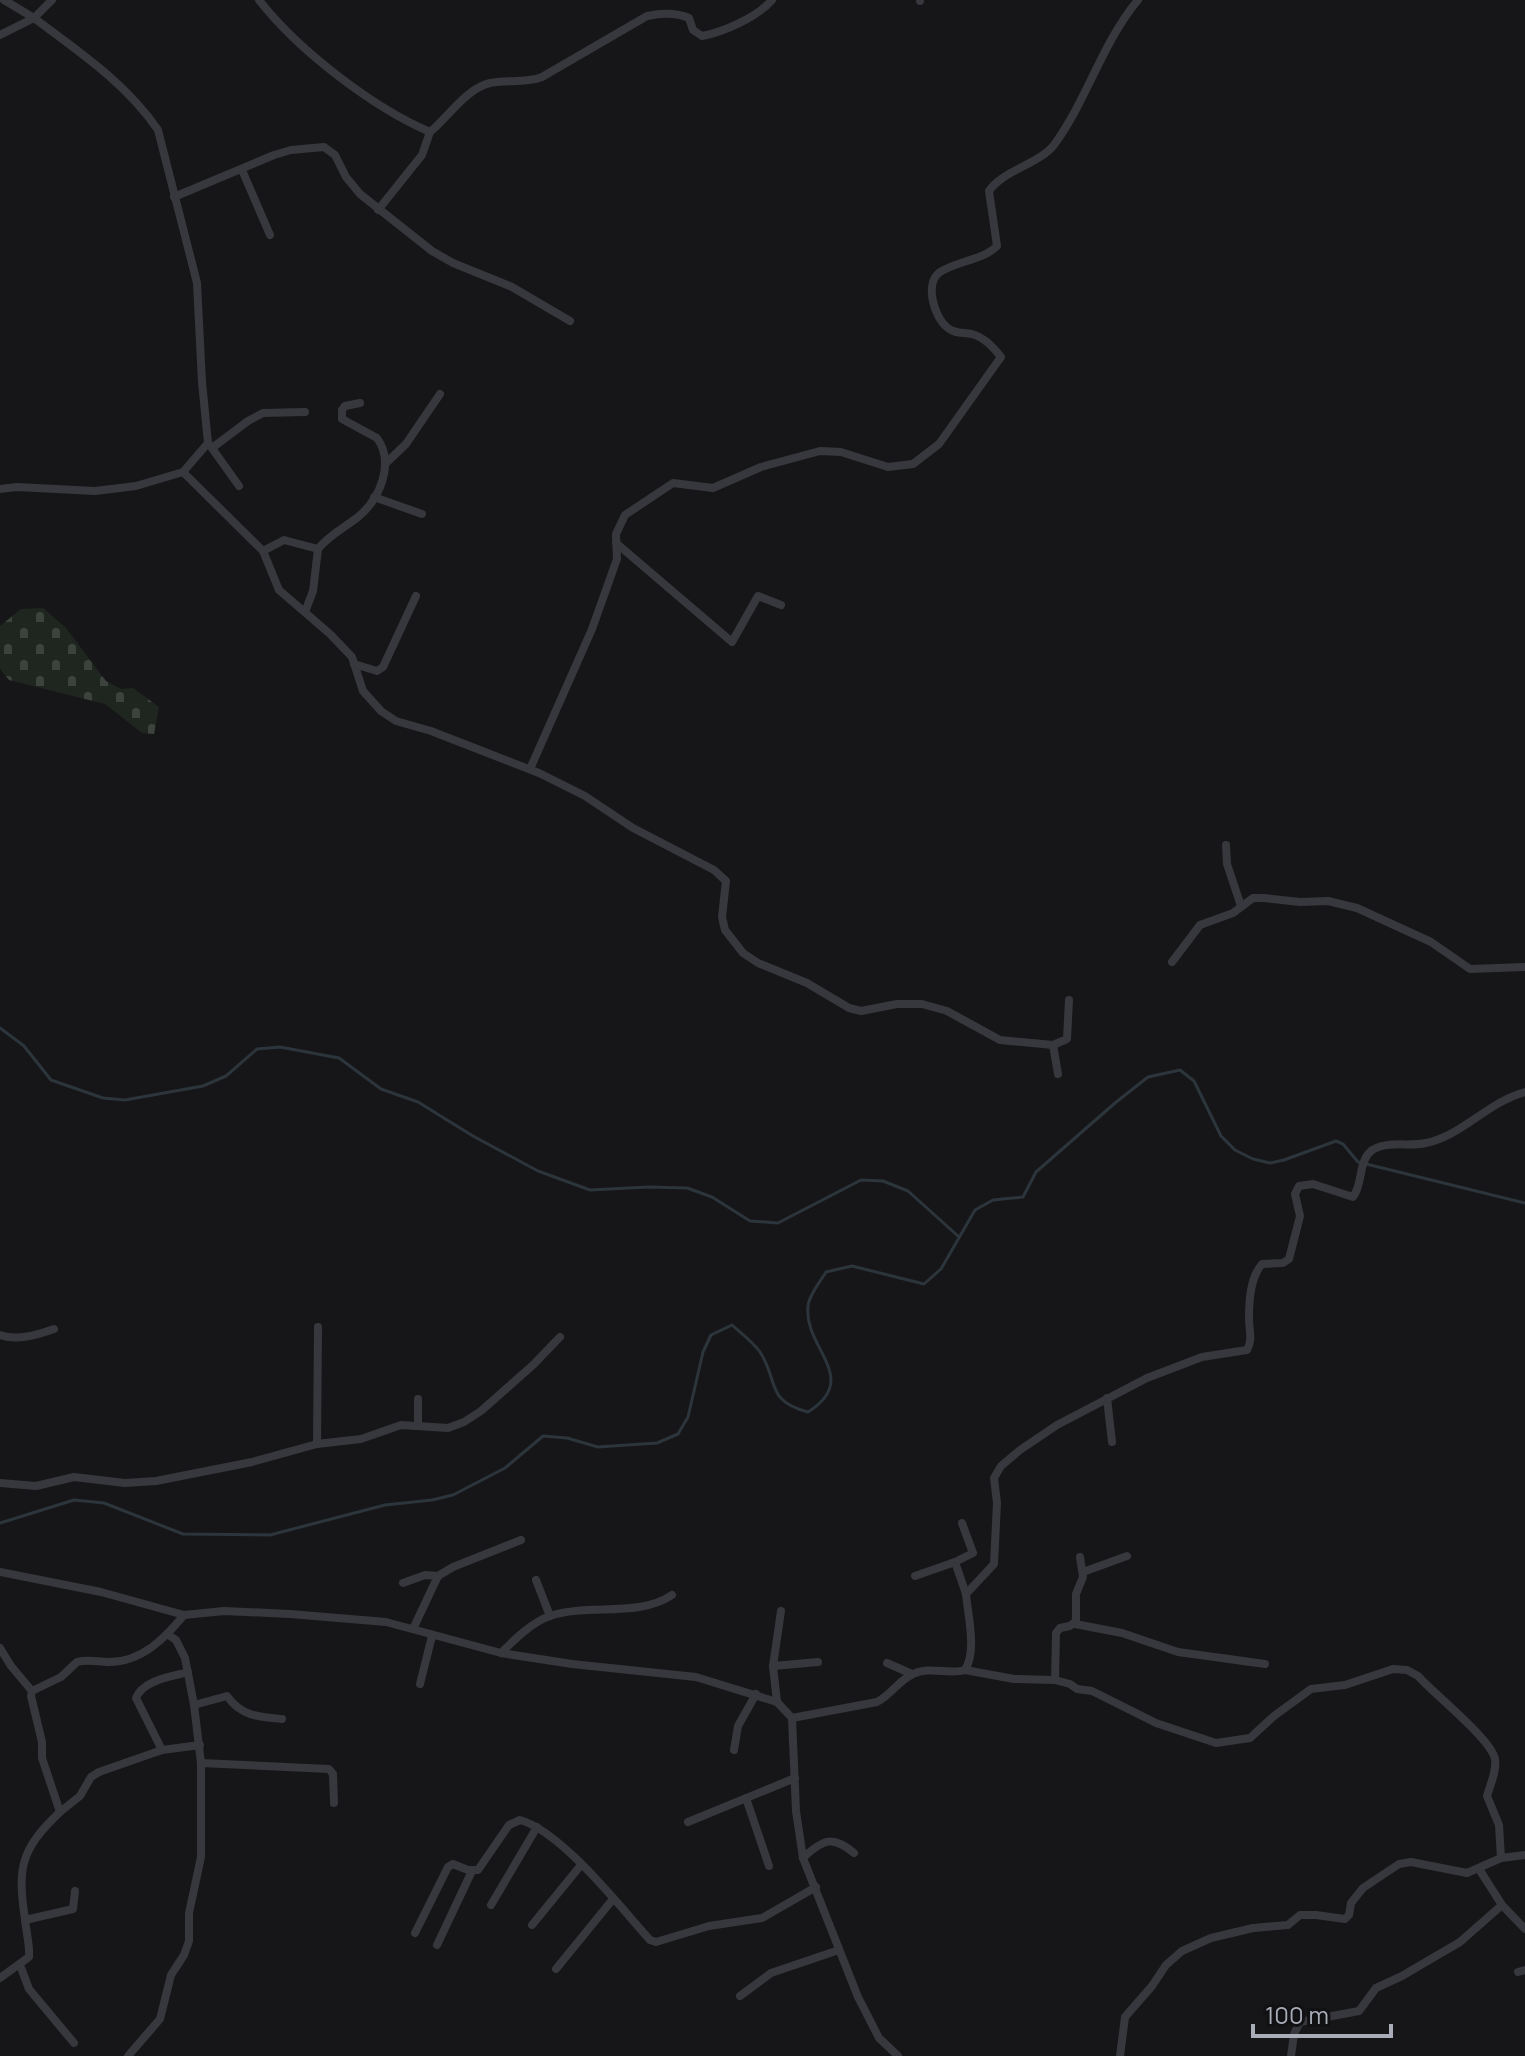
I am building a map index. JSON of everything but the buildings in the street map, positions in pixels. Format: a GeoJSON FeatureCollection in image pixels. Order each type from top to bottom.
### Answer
{"type":"FeatureCollection","features":[{"type":"Feature","properties":{"kind":"street"},"geometry":{"type":"LineString","coordinates":[[4,0],[34,18],[100,68],[148,115],[158,130],[197,283],[202,382],[210,445],[239,486]]}},
{"type":"Feature","properties":{"kind":"street"},"geometry":{"type":"LineString","coordinates":[[0,35],[34,18],[52,0]]}},
{"type":"Feature","properties":{"kind":"street"},"geometry":{"type":"LineString","coordinates":[[259,0],[285,28],[355,89],[398,117],[430,132]]}},
{"type":"Feature","properties":{"kind":"street"},"geometry":{"type":"LineString","coordinates":[[378,210],[422,155],[430,132],[483,86],[532,81],[542,77],[647,16],[661,13],[682,15],[689,18],[693,30],[702,36],[738,22],[772,0]]}},
{"type":"Feature","properties":{"kind":"street"},"geometry":{"type":"LineString","coordinates":[[530,769],[592,629],[617,559],[616,534],[625,515],[673,483],[713,488],[761,467],[830,450],[898,468],[913,464],[939,444],[1001,357],[985,340],[947,327],[935,304],[933,279],[946,269],[997,246],[989,191],[1026,163],[1041,158],[1055,143],[1089,86],[1122,19],[1138,0]]}},
{"type":"Feature","properties":{"kind":"street"},"geometry":{"type":"LineString","coordinates":[[174,197],[274,155],[324,147],[335,155],[353,186],[378,210],[440,257],[512,287],[570,321]]}},
{"type":"Feature","properties":{"kind":"street"},"geometry":{"type":"LineString","coordinates":[[242,170],[270,235]]}},
{"type":"Feature","properties":{"kind":"street"},"geometry":{"type":"LineString","coordinates":[[385,464],[406,444],[440,394]]}},
{"type":"Feature","properties":{"kind":"street"},"geometry":{"type":"LineString","coordinates":[[305,612],[313,591],[318,549],[325,540],[363,512],[384,477],[381,443],[363,428],[342,419],[345,406],[360,403]]}},
{"type":"Feature","properties":{"kind":"street"},"geometry":{"type":"LineString","coordinates":[[0,489],[113,489],[151,483],[183,472],[210,445],[263,413],[305,412]]}},
{"type":"Feature","properties":{"kind":"street"},"geometry":{"type":"LineString","coordinates":[[183,472],[263,551],[279,590],[352,657],[363,691],[381,711],[396,721],[530,769],[585,796],[633,828],[724,876],[726,887],[722,917],[725,930],[743,953],[758,963],[807,983],[849,1008],[861,1011],[897,1004],[922,1004],[947,1011],[991,1037],[1013,1042],[1053,1045],[1067,1039],[1069,1000]]}},
{"type":"Feature","properties":{"kind":"street"},"geometry":{"type":"LineString","coordinates":[[374,497],[422,514]]}},
{"type":"Feature","properties":{"kind":"street"},"geometry":{"type":"LineString","coordinates":[[263,551],[284,540],[318,549]]}},
{"type":"Feature","properties":{"kind":"street"},"geometry":{"type":"LineString","coordinates":[[615,543],[732,642],[758,596],[781,605]]}},
{"type":"Feature","properties":{"kind":"street"},"geometry":{"type":"LineString","coordinates":[[354,664],[370,671],[383,667],[416,596]]}},
{"type":"Feature","properties":{"kind":"street"},"geometry":{"type":"LineString","coordinates":[[1226,845],[1227,864],[1241,906]]}},
{"type":"Feature","properties":{"kind":"street"},"geometry":{"type":"LineString","coordinates":[[1172,962],[1200,925],[1233,913],[1253,898],[1339,902],[1410,931],[1470,969],[1525,967]]}},
{"type":"Feature","properties":{"kind":"street"},"geometry":{"type":"LineString","coordinates":[[1053,1045],[1058,1074]]}},
{"type":"Feature","properties":{"kind":"street"},"geometry":{"type":"LineString","coordinates":[[966,1594],[994,1564],[997,1503],[994,1478],[997,1471],[1038,1437],[1107,1398],[1185,1362],[1247,1350],[1251,1343],[1252,1280],[1262,1264],[1283,1263],[1289,1259],[1300,1216],[1295,1194],[1297,1188],[1303,1184],[1313,1184],[1353,1197],[1367,1154],[1385,1146],[1427,1143],[1444,1136],[1493,1104],[1525,1092]]}},
{"type":"Feature","properties":{"kind":"street"},"geometry":{"type":"LineString","coordinates":[[317,1444],[318,1327]]}},
{"type":"Feature","properties":{"kind":"street"},"geometry":{"type":"LineString","coordinates":[[0,1335],[9,1338],[54,1329]]}},
{"type":"Feature","properties":{"kind":"street"},"geometry":{"type":"LineString","coordinates":[[0,1483],[36,1486],[74,1477],[125,1483],[156,1481],[252,1462],[317,1444],[361,1439],[401,1425],[448,1428],[464,1422],[533,1365],[560,1337]]}},
{"type":"Feature","properties":{"kind":"street"},"geometry":{"type":"LineString","coordinates":[[1107,1398],[1112,1442]]}},
{"type":"Feature","properties":{"kind":"street"},"geometry":{"type":"LineString","coordinates":[[418,1399],[418,1426]]}},
{"type":"Feature","properties":{"kind":"street"},"geometry":{"type":"LineString","coordinates":[[915,1576],[973,1553],[962,1523]]}},
{"type":"Feature","properties":{"kind":"street"},"geometry":{"type":"LineString","coordinates":[[413,1629],[438,1576],[521,1540]]}},
{"type":"Feature","properties":{"kind":"street"},"geometry":{"type":"LineString","coordinates":[[1083,1572],[1127,1556]]}},
{"type":"Feature","properties":{"kind":"street"},"geometry":{"type":"LineString","coordinates":[[1075,1624],[1076,1594],[1083,1572],[1080,1557]]}},
{"type":"Feature","properties":{"kind":"street"},"geometry":{"type":"LineString","coordinates":[[955,1562],[966,1594],[970,1662],[965,1670]]}},
{"type":"Feature","properties":{"kind":"street"},"geometry":{"type":"LineString","coordinates":[[0,1572],[101,1592],[184,1615],[224,1611],[361,1618],[501,1653],[696,1677],[777,1702],[792,1718],[796,1811],[803,1858],[858,1997],[879,2038],[898,2056]]}},
{"type":"Feature","properties":{"kind":"street"},"geometry":{"type":"LineString","coordinates":[[403,1583],[425,1575],[438,1576]]}},
{"type":"Feature","properties":{"kind":"street"},"geometry":{"type":"LineString","coordinates":[[536,1580],[550,1616]]}},
{"type":"Feature","properties":{"kind":"street"},"geometry":{"type":"LineString","coordinates":[[501,1653],[534,1625],[550,1616],[570,1611],[650,1604],[672,1595]]}},
{"type":"Feature","properties":{"kind":"street"},"geometry":{"type":"LineString","coordinates":[[777,1702],[773,1666],[781,1611]]}},
{"type":"Feature","properties":{"kind":"street"},"geometry":{"type":"LineString","coordinates":[[32,1691],[61,1677],[77,1662],[131,1659],[152,1648],[184,1615]]}},
{"type":"Feature","properties":{"kind":"street"},"geometry":{"type":"LineString","coordinates":[[1055,1680],[1056,1633],[1060,1628],[1075,1624],[1122,1633],[1178,1652],[1265,1664]]}},
{"type":"Feature","properties":{"kind":"street"},"geometry":{"type":"LineString","coordinates":[[128,2056],[160,2019],[171,1975],[189,1941],[189,1913],[201,1857],[201,1763],[194,1705],[185,1658],[176,1640],[167,1634]]}},
{"type":"Feature","properties":{"kind":"street"},"geometry":{"type":"LineString","coordinates":[[420,1684],[432,1636]]}},
{"type":"Feature","properties":{"kind":"street"},"geometry":{"type":"LineString","coordinates":[[0,1648],[32,1691],[42,1758],[60,1812]]}},
{"type":"Feature","properties":{"kind":"street"},"geometry":{"type":"LineString","coordinates":[[773,1666],[818,1662]]}},
{"type":"Feature","properties":{"kind":"street"},"geometry":{"type":"LineString","coordinates":[[887,1663],[912,1674]]}},
{"type":"Feature","properties":{"kind":"street"},"geometry":{"type":"LineString","coordinates":[[792,1718],[877,1702],[912,1674],[932,1670],[965,1670],[1014,1679],[1055,1680],[1092,1691],[1156,1723],[1216,1743],[1250,1738],[1311,1689],[1354,1683],[1393,1669],[1407,1670],[1418,1676],[1494,1755],[1494,1772],[1487,1796],[1499,1825],[1501,1858]]}},
{"type":"Feature","properties":{"kind":"street"},"geometry":{"type":"LineString","coordinates":[[162,1750],[136,1698],[142,1687],[188,1672]]}},
{"type":"Feature","properties":{"kind":"street"},"geometry":{"type":"LineString","coordinates":[[734,1750],[738,1726],[756,1694]]}},
{"type":"Feature","properties":{"kind":"street"},"geometry":{"type":"LineString","coordinates":[[194,1705],[227,1696],[245,1713],[282,1719]]}},
{"type":"Feature","properties":{"kind":"street"},"geometry":{"type":"LineString","coordinates":[[0,1978],[29,1957],[20,1884],[21,1866],[37,1839],[60,1812],[80,1796],[91,1777],[99,1772],[162,1750],[200,1745]]}},
{"type":"Feature","properties":{"kind":"street"},"geometry":{"type":"LineString","coordinates":[[201,1763],[329,1769],[333,1774],[334,1803]]}},
{"type":"Feature","properties":{"kind":"street"},"geometry":{"type":"LineString","coordinates":[[688,1822],[795,1778]]}},
{"type":"Feature","properties":{"kind":"street"},"geometry":{"type":"LineString","coordinates":[[746,1798],[769,1866]]}},
{"type":"Feature","properties":{"kind":"street"},"geometry":{"type":"LineString","coordinates":[[437,1945],[472,1871],[482,1866],[509,1825],[520,1820],[537,1827],[581,1865],[650,1940],[656,1942],[709,1926],[762,1918],[816,1887]]}},
{"type":"Feature","properties":{"kind":"street"},"geometry":{"type":"LineString","coordinates":[[491,1905],[537,1827]]}},
{"type":"Feature","properties":{"kind":"street"},"geometry":{"type":"LineString","coordinates":[[803,1858],[828,1841],[843,1844],[854,1853]]}},
{"type":"Feature","properties":{"kind":"street"},"geometry":{"type":"LineString","coordinates":[[1120,2056],[1125,2017],[1166,1965],[1182,1951],[1211,1938],[1253,1928],[1288,1925],[1300,1915],[1345,1919],[1351,1903],[1363,1888],[1399,1864],[1411,1862],[1467,1873],[1501,1858],[1525,1855]]}},
{"type":"Feature","properties":{"kind":"street"},"geometry":{"type":"LineString","coordinates":[[415,1933],[448,1867],[453,1864],[472,1871]]}},
{"type":"Feature","properties":{"kind":"street"},"geometry":{"type":"LineString","coordinates":[[532,1925],[581,1865]]}},
{"type":"Feature","properties":{"kind":"street"},"geometry":{"type":"LineString","coordinates":[[1479,1869],[1502,1905],[1525,1929]]}},
{"type":"Feature","properties":{"kind":"street"},"geometry":{"type":"LineString","coordinates":[[25,1920],[73,1909],[75,1891]]}},
{"type":"Feature","properties":{"kind":"street"},"geometry":{"type":"LineString","coordinates":[[556,1969],[613,1899]]}},
{"type":"Feature","properties":{"kind":"street"},"geometry":{"type":"LineString","coordinates":[[1291,2056],[1294,2034],[1300,2022],[1359,2011],[1376,1988],[1460,1942],[1502,1905]]}},
{"type":"Feature","properties":{"kind":"street"},"geometry":{"type":"LineString","coordinates":[[740,1996],[771,1973],[839,1950]]}},
{"type":"Feature","properties":{"kind":"street"},"geometry":{"type":"LineString","coordinates":[[20,1965],[29,1989],[74,2043]]}},
{"type":"Feature","properties":{"kind":"green space"},"geometry":{"type":"Polygon","coordinates":[[[43,608],[66,628],[106,681],[121,689],[133,688],[159,707],[154,734],[142,733],[105,704],[9,680],[0,669],[0,626],[21,609],[43,608]]]}},
{"type":"Feature","properties":{"kind":"waterway"},"geometry":{"type":"LineString","coordinates":[[0,1028],[24,1046],[51,1080],[103,1098],[125,1100],[203,1086],[226,1076],[257,1049],[280,1047],[339,1058],[381,1089],[418,1102],[538,1171],[590,1190],[687,1188],[712,1197],[750,1221],[778,1223],[861,1180],[883,1181],[908,1191],[958,1236]]}},
{"type":"Feature","properties":{"kind":"waterway"},"geometry":{"type":"LineString","coordinates":[[0,1523],[74,1500],[104,1503],[183,1534],[270,1535],[385,1505],[453,1495],[505,1468],[543,1436],[567,1438],[598,1447],[657,1443],[678,1434],[688,1417],[703,1352],[711,1335],[732,1325],[760,1352],[779,1396],[808,1412],[823,1399],[830,1387],[830,1375],[813,1336],[808,1306],[826,1272],[852,1266],[924,1284],[941,1269],[975,1210],[993,1200],[1023,1197],[1036,1172],[1115,1103],[1148,1077],[1180,1070],[1194,1081],[1221,1136],[1235,1150],[1253,1159],[1270,1163],[1284,1160],[1336,1141],[1343,1144],[1358,1162],[1525,1203]]}}]}
